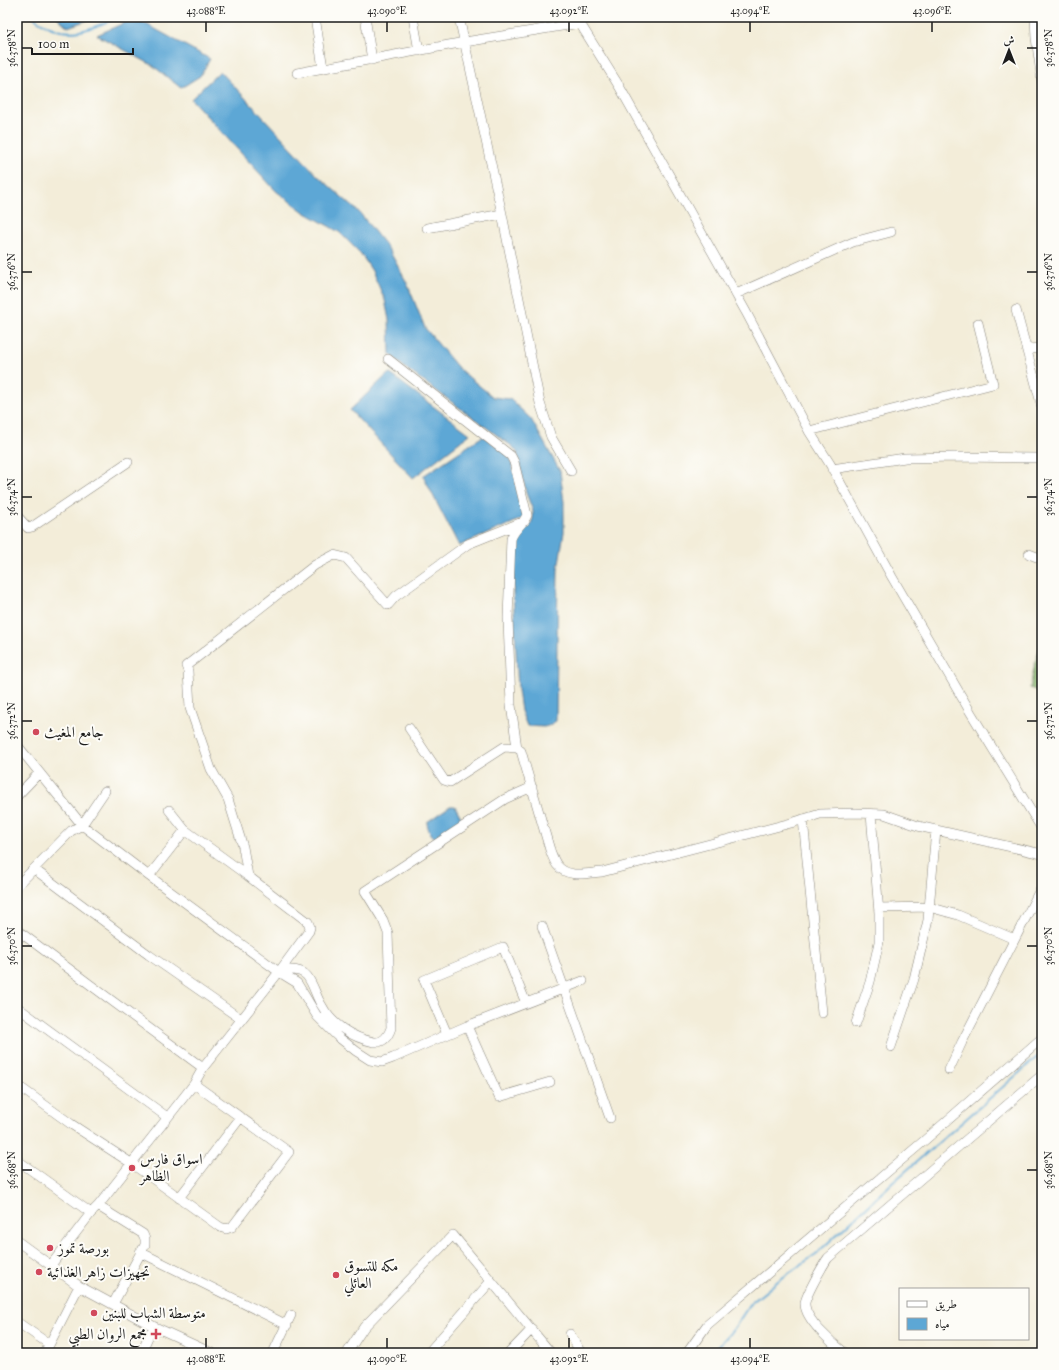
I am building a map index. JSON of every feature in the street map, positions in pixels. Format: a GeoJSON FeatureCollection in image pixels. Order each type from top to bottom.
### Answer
{"type":"FeatureCollection","features":[{"type":"Feature","properties":{"kind":"street"},"geometry":{"type":"LineString","coordinates":[[315,17],[323,68]]}},
{"type":"Feature","properties":{"kind":"street"},"geometry":{"type":"LineString","coordinates":[[365,17],[372,60]]}},
{"type":"Feature","properties":{"kind":"street"},"geometry":{"type":"LineString","coordinates":[[413,17],[419,51]]}},
{"type":"Feature","properties":{"kind":"street"},"geometry":{"type":"LineString","coordinates":[[459,17],[502,214],[540,403],[551,437],[571,471]]}},
{"type":"Feature","properties":{"kind":"street"},"geometry":{"type":"LineString","coordinates":[[1035,17],[1036,38],[1042,81]]}},
{"type":"Feature","properties":{"kind":"street"},"geometry":{"type":"LineString","coordinates":[[297,73],[578,20],[619,86],[736,294],[809,431],[832,469],[892,577],[971,713],[1042,829]]}},
{"type":"Feature","properties":{"kind":"street"},"geometry":{"type":"LineString","coordinates":[[427,228],[502,214]]}},
{"type":"Feature","properties":{"kind":"street"},"geometry":{"type":"LineString","coordinates":[[736,294],[853,242],[891,232]]}},
{"type":"Feature","properties":{"kind":"street"},"geometry":{"type":"LineString","coordinates":[[1016,310],[1042,407]]}},
{"type":"Feature","properties":{"kind":"street"},"geometry":{"type":"LineString","coordinates":[[809,431],[993,384],[978,324]]}},
{"type":"Feature","properties":{"kind":"street"},"geometry":{"type":"LineString","coordinates":[[1027,348],[1042,348]]}},
{"type":"Feature","properties":{"kind":"street"},"geometry":{"type":"LineString","coordinates":[[388,359],[511,456],[527,515],[525,521],[512,533],[511,538],[508,610],[511,705],[517,748]]}},
{"type":"Feature","properties":{"kind":"street"},"geometry":{"type":"LineString","coordinates":[[832,469],[905,458],[1042,457]]}},
{"type":"Feature","properties":{"kind":"street"},"geometry":{"type":"LineString","coordinates":[[17,516],[28,528],[32,527],[128,462]]}},
{"type":"Feature","properties":{"kind":"street"},"geometry":{"type":"LineString","coordinates":[[248,876],[243,847],[228,799],[211,769],[190,708],[188,671],[186,666],[315,565],[334,555],[346,558],[388,605],[396,596],[468,544],[525,521]]}},
{"type":"Feature","properties":{"kind":"street"},"geometry":{"type":"LineString","coordinates":[[1030,554],[1042,559]]}},
{"type":"Feature","properties":{"kind":"street"},"geometry":{"type":"LineString","coordinates":[[409,728],[444,780],[450,782],[504,747],[517,748],[521,751],[550,850],[556,865],[563,870],[576,874],[602,872],[820,814],[884,814],[918,826],[1042,854]]}},
{"type":"Feature","properties":{"kind":"street"},"geometry":{"type":"LineString","coordinates":[[17,745],[82,825],[149,876],[297,983],[317,1016],[337,1036],[370,1060],[382,1062],[447,1034],[583,980]]}},
{"type":"Feature","properties":{"kind":"street"},"geometry":{"type":"LineString","coordinates":[[17,796],[39,773]]}},
{"type":"Feature","properties":{"kind":"street"},"geometry":{"type":"LineString","coordinates":[[282,973],[290,970],[299,970],[307,975],[322,1007],[329,1017],[347,1032],[364,1040],[376,1042],[384,1040],[389,1034],[391,1028],[388,933],[365,890],[501,801],[520,791],[532,787]]}},
{"type":"Feature","properties":{"kind":"street"},"geometry":{"type":"LineString","coordinates":[[17,886],[71,831],[82,825],[105,791]]}},
{"type":"Feature","properties":{"kind":"street"},"geometry":{"type":"LineString","coordinates":[[51,1266],[91,1213],[194,1084],[203,1068],[241,1019],[282,973],[309,931],[310,927],[308,922],[185,830],[169,810]]}},
{"type":"Feature","properties":{"kind":"street"},"geometry":{"type":"LineString","coordinates":[[856,1023],[870,982],[879,942],[879,908],[872,814]]}},
{"type":"Feature","properties":{"kind":"street"},"geometry":{"type":"LineString","coordinates":[[803,819],[822,1012]]}},
{"type":"Feature","properties":{"kind":"street"},"geometry":{"type":"LineString","coordinates":[[149,876],[185,830]]}},
{"type":"Feature","properties":{"kind":"street"},"geometry":{"type":"LineString","coordinates":[[890,1047],[914,979],[928,920],[936,830]]}},
{"type":"Feature","properties":{"kind":"street"},"geometry":{"type":"LineString","coordinates":[[34,869],[149,955],[241,1019]]}},
{"type":"Feature","properties":{"kind":"street"},"geometry":{"type":"LineString","coordinates":[[949,1070],[1042,886]]}},
{"type":"Feature","properties":{"kind":"street"},"geometry":{"type":"LineString","coordinates":[[879,908],[929,907],[958,915],[1014,939]]}},
{"type":"Feature","properties":{"kind":"street"},"geometry":{"type":"LineString","coordinates":[[542,926],[610,1118]]}},
{"type":"Feature","properties":{"kind":"street"},"geometry":{"type":"LineString","coordinates":[[17,930],[203,1068]]}},
{"type":"Feature","properties":{"kind":"street"},"geometry":{"type":"LineString","coordinates":[[447,1034],[424,980],[503,947],[526,1003]]}},
{"type":"Feature","properties":{"kind":"street"},"geometry":{"type":"LineString","coordinates":[[17,1007],[168,1117]]}},
{"type":"Feature","properties":{"kind":"street"},"geometry":{"type":"LineString","coordinates":[[467,1026],[499,1098],[550,1082]]}},
{"type":"Feature","properties":{"kind":"street"},"geometry":{"type":"LineString","coordinates":[[687,1353],[708,1325],[1042,1038]]}},
{"type":"Feature","properties":{"kind":"street"},"geometry":{"type":"LineString","coordinates":[[844,1353],[833,1344],[813,1322],[805,1302],[821,1268],[828,1258],[1042,1076]]}},
{"type":"Feature","properties":{"kind":"street"},"geometry":{"type":"LineString","coordinates":[[17,1085],[71,1124],[131,1163],[220,1227],[226,1229],[232,1227],[289,1154],[288,1151],[194,1084]]}},
{"type":"Feature","properties":{"kind":"street"},"geometry":{"type":"LineString","coordinates":[[179,1198],[241,1117]]}},
{"type":"Feature","properties":{"kind":"street"},"geometry":{"type":"LineString","coordinates":[[17,1160],[91,1213]]}},
{"type":"Feature","properties":{"kind":"street"},"geometry":{"type":"LineString","coordinates":[[98,1206],[143,1234],[145,1239],[145,1245],[113,1304]]}},
{"type":"Feature","properties":{"kind":"street"},"geometry":{"type":"LineString","coordinates":[[347,1353],[364,1327],[453,1235],[551,1353]]}},
{"type":"Feature","properties":{"kind":"street"},"geometry":{"type":"LineString","coordinates":[[17,1241],[80,1286],[153,1326],[212,1353]]}},
{"type":"Feature","properties":{"kind":"street"},"geometry":{"type":"LineString","coordinates":[[140,1252],[287,1324]]}},
{"type":"Feature","properties":{"kind":"street"},"geometry":{"type":"LineString","coordinates":[[428,1353],[491,1281]]}},
{"type":"Feature","properties":{"kind":"street"},"geometry":{"type":"LineString","coordinates":[[17,1322],[47,1349],[80,1286]]}},
{"type":"Feature","properties":{"kind":"street"},"geometry":{"type":"LineString","coordinates":[[273,1353],[291,1315]]}},
{"type":"Feature","properties":{"kind":"street"},"geometry":{"type":"LineString","coordinates":[[141,1353],[153,1326]]}},
{"type":"Feature","properties":{"kind":"street"},"geometry":{"type":"LineString","coordinates":[[509,1353],[532,1329]]}},
{"type":"Feature","properties":{"kind":"street"},"geometry":{"type":"LineString","coordinates":[[570,1334],[581,1353]]}},
{"type":"Feature","properties":{"kind":"green space"},"geometry":{"type":"Polygon","coordinates":[[[1042,640],[1042,693],[1030,688],[1035,663],[1042,640]]]}},
{"type":"Feature","properties":{"kind":"water"},"geometry":{"type":"Polygon","coordinates":[[[57,17],[96,17],[68,27],[57,17]]]}},
{"type":"Feature","properties":{"kind":"water"},"geometry":{"type":"Polygon","coordinates":[[[135,18],[210,59],[200,76],[181,88],[152,65],[97,35],[135,18]]]}},
{"type":"Feature","properties":{"kind":"water"},"geometry":{"type":"Polygon","coordinates":[[[220,71],[318,176],[359,212],[389,250],[407,283],[425,328],[459,369],[493,397],[510,399],[531,419],[560,471],[564,502],[564,532],[558,569],[556,721],[548,726],[527,726],[521,711],[518,690],[513,592],[515,543],[518,534],[531,524],[533,511],[526,493],[517,452],[513,447],[404,367],[390,354],[389,320],[385,300],[372,271],[361,254],[339,232],[304,212],[276,191],[191,99],[220,71]]]}},
{"type":"Feature","properties":{"kind":"water"},"geometry":{"type":"Polygon","coordinates":[[[389,373],[470,434],[413,478],[350,410],[389,373]]]}},
{"type":"Feature","properties":{"kind":"water"},"geometry":{"type":"Polygon","coordinates":[[[483,436],[510,456],[524,518],[459,546],[423,476],[483,436]]]}},
{"type":"Feature","properties":{"kind":"water"},"geometry":{"type":"Polygon","coordinates":[[[450,806],[455,806],[463,821],[461,825],[438,839],[430,832],[427,822],[450,806]]]}},
{"type":"Feature","properties":{"kind":"waterway"},"geometry":{"type":"LineString","coordinates":[[34,17],[39,22],[50,27],[68,32],[85,30],[119,17]]}},
{"type":"Feature","properties":{"kind":"waterway"},"geometry":{"type":"LineString","coordinates":[[712,1353],[733,1330],[750,1304],[778,1281],[816,1254],[891,1184],[1042,1053]]}},
{"type":"Feature","properties":{"kind":"place","name":"جامع المغيث"},"geometry":{"type":"Point","coordinates":[36,732]}},
{"type":"Feature","properties":{"kind":"place","name":"اسواق فارس الظاهر"},"geometry":{"type":"Point","coordinates":[132,1168]}},
{"type":"Feature","properties":{"kind":"place","name":"بورصة تموز"},"geometry":{"type":"Point","coordinates":[50,1248]}},
{"type":"Feature","properties":{"kind":"place","name":"تجهيزات زاهر الغذائية"},"geometry":{"type":"Point","coordinates":[39,1272]}},
{"type":"Feature","properties":{"kind":"place","name":"مكه للتسوق العائلي"},"geometry":{"type":"Point","coordinates":[336,1275]}},
{"type":"Feature","properties":{"kind":"place","name":"متوسطة الشهاب للبنين"},"geometry":{"type":"Point","coordinates":[94,1313]}},
{"type":"Feature","properties":{"kind":"place","name":"مجمع الروان الطبي"},"geometry":{"type":"Point","coordinates":[156,1334]}}]}
